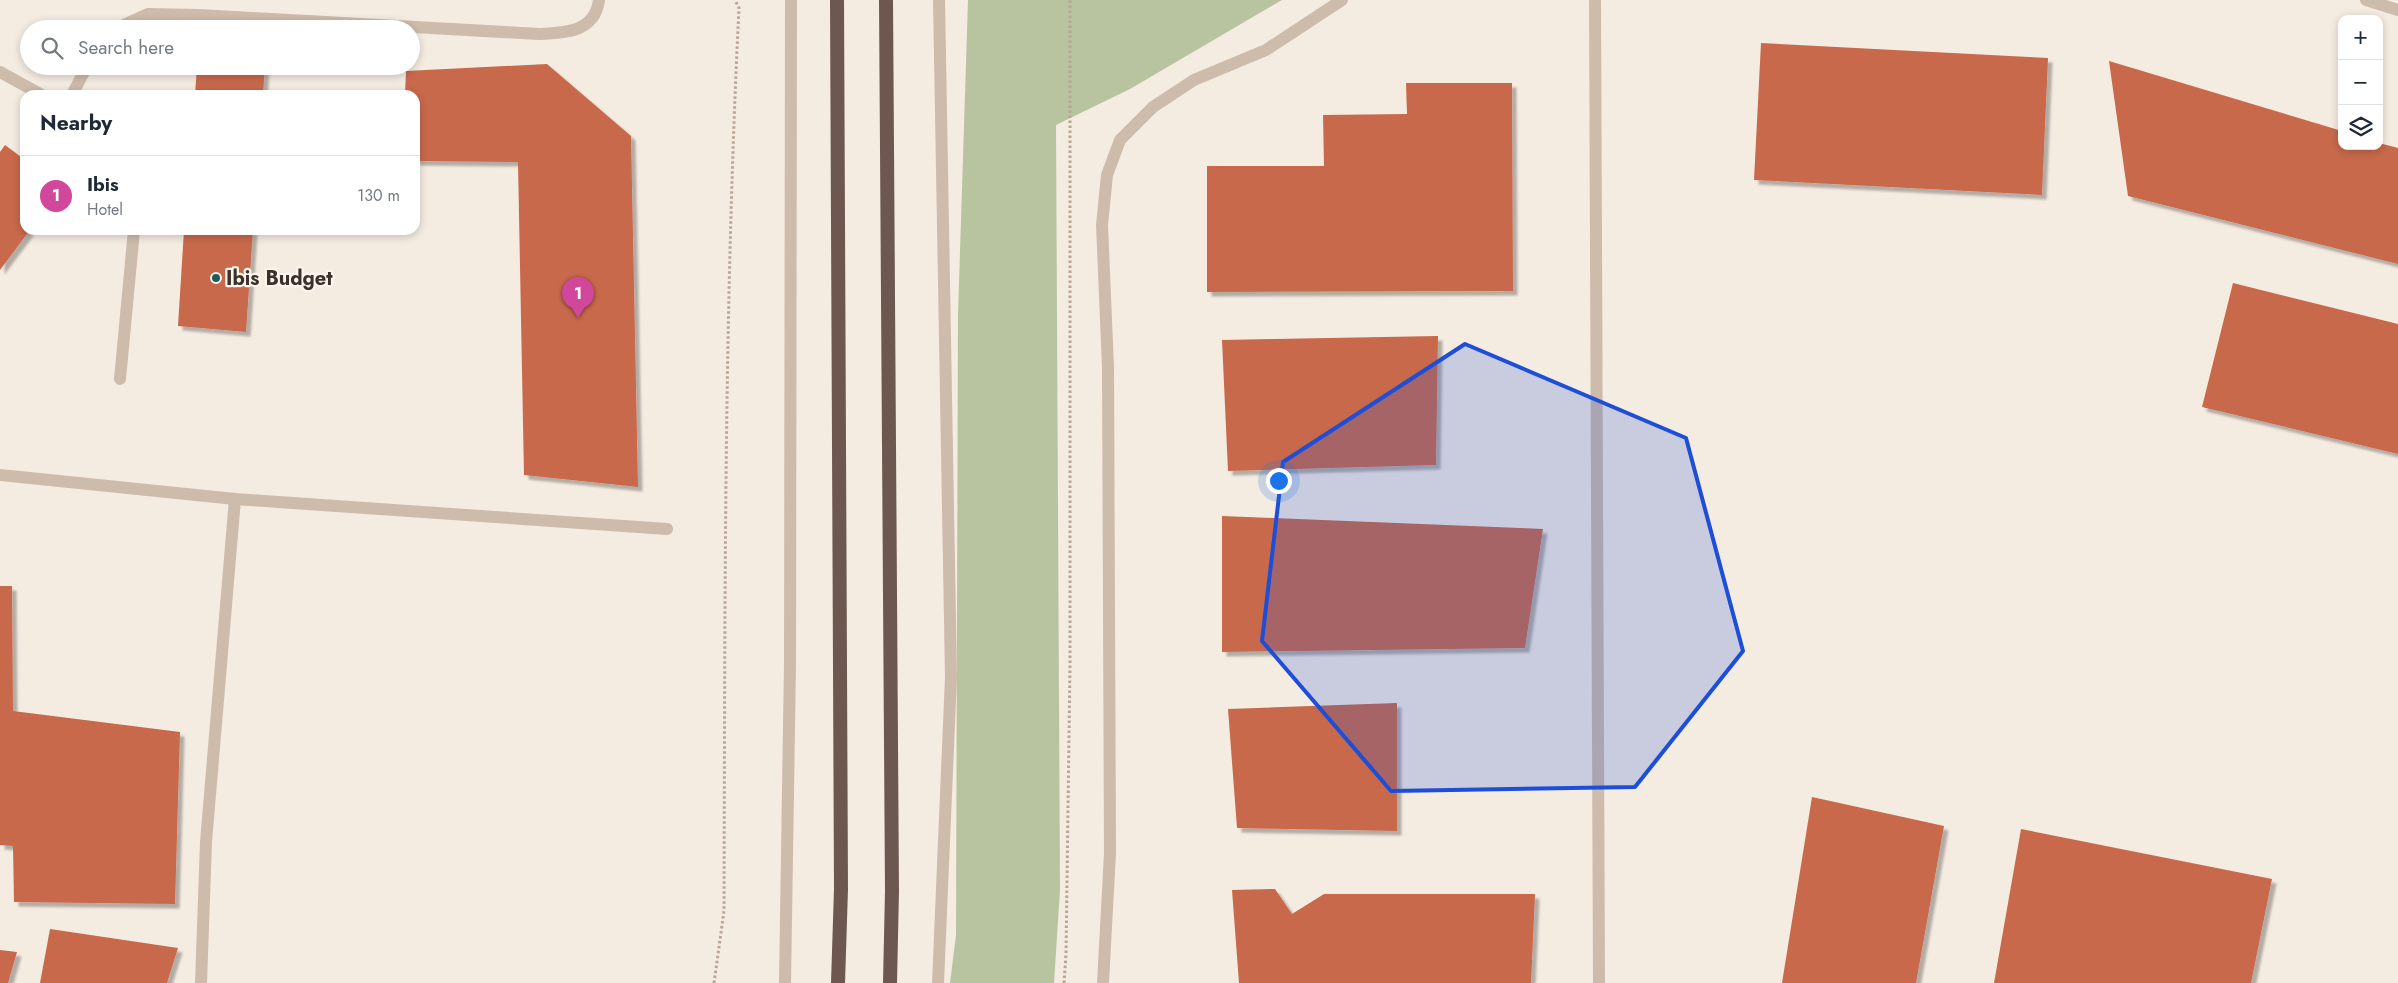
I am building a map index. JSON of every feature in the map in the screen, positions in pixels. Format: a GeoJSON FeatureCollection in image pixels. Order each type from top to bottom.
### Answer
{"type":"FeatureCollection","features":[{"type":"Feature","properties":{"kind":"highway"},"geometry":{"type":"LineString","coordinates":[[837,0],[841,870],[838,983]]}},
{"type":"Feature","properties":{"kind":"highway"},"geometry":{"type":"LineString","coordinates":[[886,0],[892,890],[890,983]]}},
{"type":"Feature","properties":{"kind":"street"},"geometry":{"type":"LineString","coordinates":[[420,27],[539,34],[568,33],[590,22],[598,7],[599,0]]}},
{"type":"Feature","properties":{"kind":"street"},"geometry":{"type":"LineString","coordinates":[[785,983],[790,663],[791,0]]}},
{"type":"Feature","properties":{"kind":"street"},"geometry":{"type":"LineString","coordinates":[[938,983],[951,676],[939,0]]}},
{"type":"Feature","properties":{"kind":"street"},"geometry":{"type":"LineString","coordinates":[[1103,983],[1110,853],[1108,367],[1102,225],[1107,175],[1120,140],[1152,107],[1194,80],[1266,50],[1342,0]]}},
{"type":"Feature","properties":{"kind":"street"},"geometry":{"type":"LineString","coordinates":[[1595,0],[1599,983]]}},
{"type":"Feature","properties":{"kind":"street"},"geometry":{"type":"LineString","coordinates":[[2366,0],[2398,10]]}},
{"type":"Feature","properties":{"kind":"street"},"geometry":{"type":"LineString","coordinates":[[135,20],[148,14],[288,20]]}},
{"type":"Feature","properties":{"kind":"street"},"geometry":{"type":"LineString","coordinates":[[0,72],[33,90]]}},
{"type":"Feature","properties":{"kind":"street"},"geometry":{"type":"LineString","coordinates":[[75,90],[82,75]]}},
{"type":"Feature","properties":{"kind":"street"},"geometry":{"type":"LineString","coordinates":[[120,379],[134,235]]}},
{"type":"Feature","properties":{"kind":"street"},"geometry":{"type":"LineString","coordinates":[[0,475],[235,499],[666,529]]}},
{"type":"Feature","properties":{"kind":"street"},"geometry":{"type":"LineString","coordinates":[[201,983],[206,842],[235,499]]}},
{"type":"Feature","properties":{"kind":"path"},"geometry":{"type":"LineString","coordinates":[[714,983],[724,911],[726,435],[734,119],[739,8],[735,0]]}},
{"type":"Feature","properties":{"kind":"path"},"geometry":{"type":"LineString","coordinates":[[1064,983],[1070,665],[1070,0]]}},
{"type":"Feature","properties":{"kind":"highlighted area"},"geometry":{"type":"Polygon","coordinates":[[[1465,344],[1686,438],[1743,651],[1635,787],[1391,791],[1262,641],[1283,462],[1465,344]]]}},
{"type":"Feature","properties":{"kind":"green space"},"geometry":{"type":"Polygon","coordinates":[[[968,0],[1282,0],[1130,89],[1056,125],[1060,890],[1054,983],[950,983],[956,935],[958,315],[968,0]]]}},
{"type":"Feature","properties":{"kind":"building"},"geometry":{"type":"Polygon","coordinates":[[[1761,43],[2048,58],[2042,195],[1754,180],[1761,43]]]}},
{"type":"Feature","properties":{"kind":"building"},"geometry":{"type":"Polygon","coordinates":[[[2109,61],[2338,130],[2338,150],[2383,150],[2383,144],[2398,148],[2398,264],[2128,196],[2109,61]]]}},
{"type":"Feature","properties":{"kind":"building"},"geometry":{"type":"Polygon","coordinates":[[[547,64],[631,136],[638,487],[524,475],[518,162],[420,161],[420,90],[405,90],[406,75],[420,75],[420,70],[547,64]]]}},
{"type":"Feature","properties":{"kind":"building"},"geometry":{"type":"Polygon","coordinates":[[[196,75],[264,75],[263,90],[195,90],[196,75]]]}},
{"type":"Feature","properties":{"kind":"building"},"geometry":{"type":"Polygon","coordinates":[[[1406,83],[1512,83],[1513,291],[1207,292],[1207,166],[1324,166],[1323,115],[1407,114],[1406,83]]]}},
{"type":"Feature","properties":{"kind":"building"},"geometry":{"type":"Polygon","coordinates":[[[5,145],[20,156],[20,235],[26,235],[0,270],[0,152],[5,145]]]}},
{"type":"Feature","properties":{"kind":"building","name":"Ibis Budget"},"geometry":{"type":"Polygon","coordinates":[[[184,235],[253,235],[246,332],[178,326],[184,235]]]}},
{"type":"Feature","properties":{"kind":"building"},"geometry":{"type":"Polygon","coordinates":[[[2233,283],[2398,324],[2398,454],[2202,407],[2233,283]]]}},
{"type":"Feature","properties":{"kind":"building"},"geometry":{"type":"Polygon","coordinates":[[[1438,336],[1436,465],[1228,471],[1222,340],[1438,336]]]}},
{"type":"Feature","properties":{"kind":"building"},"geometry":{"type":"Polygon","coordinates":[[[1222,516],[1543,529],[1525,648],[1222,652],[1222,516]]]}},
{"type":"Feature","properties":{"kind":"building"},"geometry":{"type":"Polygon","coordinates":[[[0,586],[12,586],[13,711],[180,732],[175,904],[14,902],[13,846],[0,845],[0,586]]]}},
{"type":"Feature","properties":{"kind":"building"},"geometry":{"type":"Polygon","coordinates":[[[1397,703],[1397,831],[1237,828],[1228,709],[1397,703]]]}},
{"type":"Feature","properties":{"kind":"building"},"geometry":{"type":"Polygon","coordinates":[[[1812,797],[1944,826],[1916,983],[1782,983],[1812,797]]]}},
{"type":"Feature","properties":{"kind":"building"},"geometry":{"type":"Polygon","coordinates":[[[2021,829],[2272,879],[2251,983],[1994,983],[2021,829]]]}},
{"type":"Feature","properties":{"kind":"building"},"geometry":{"type":"Polygon","coordinates":[[[1275,889],[1292,914],[1324,894],[1535,894],[1531,983],[1239,983],[1232,890],[1275,889]]]}},
{"type":"Feature","properties":{"kind":"building"},"geometry":{"type":"Polygon","coordinates":[[[50,929],[178,948],[167,983],[40,983],[50,929]]]}},
{"type":"Feature","properties":{"kind":"building"},"geometry":{"type":"Polygon","coordinates":[[[0,950],[17,952],[8,983],[0,983],[0,950]]]}},
{"type":"Feature","properties":{"kind":"place","name":"Ibis Budget"},"geometry":{"type":"Point","coordinates":[216,278]}},
{"type":"Feature","properties":{"kind":"place","name":"Ibis"},"geometry":{"type":"Point","coordinates":[578,318]}}]}
